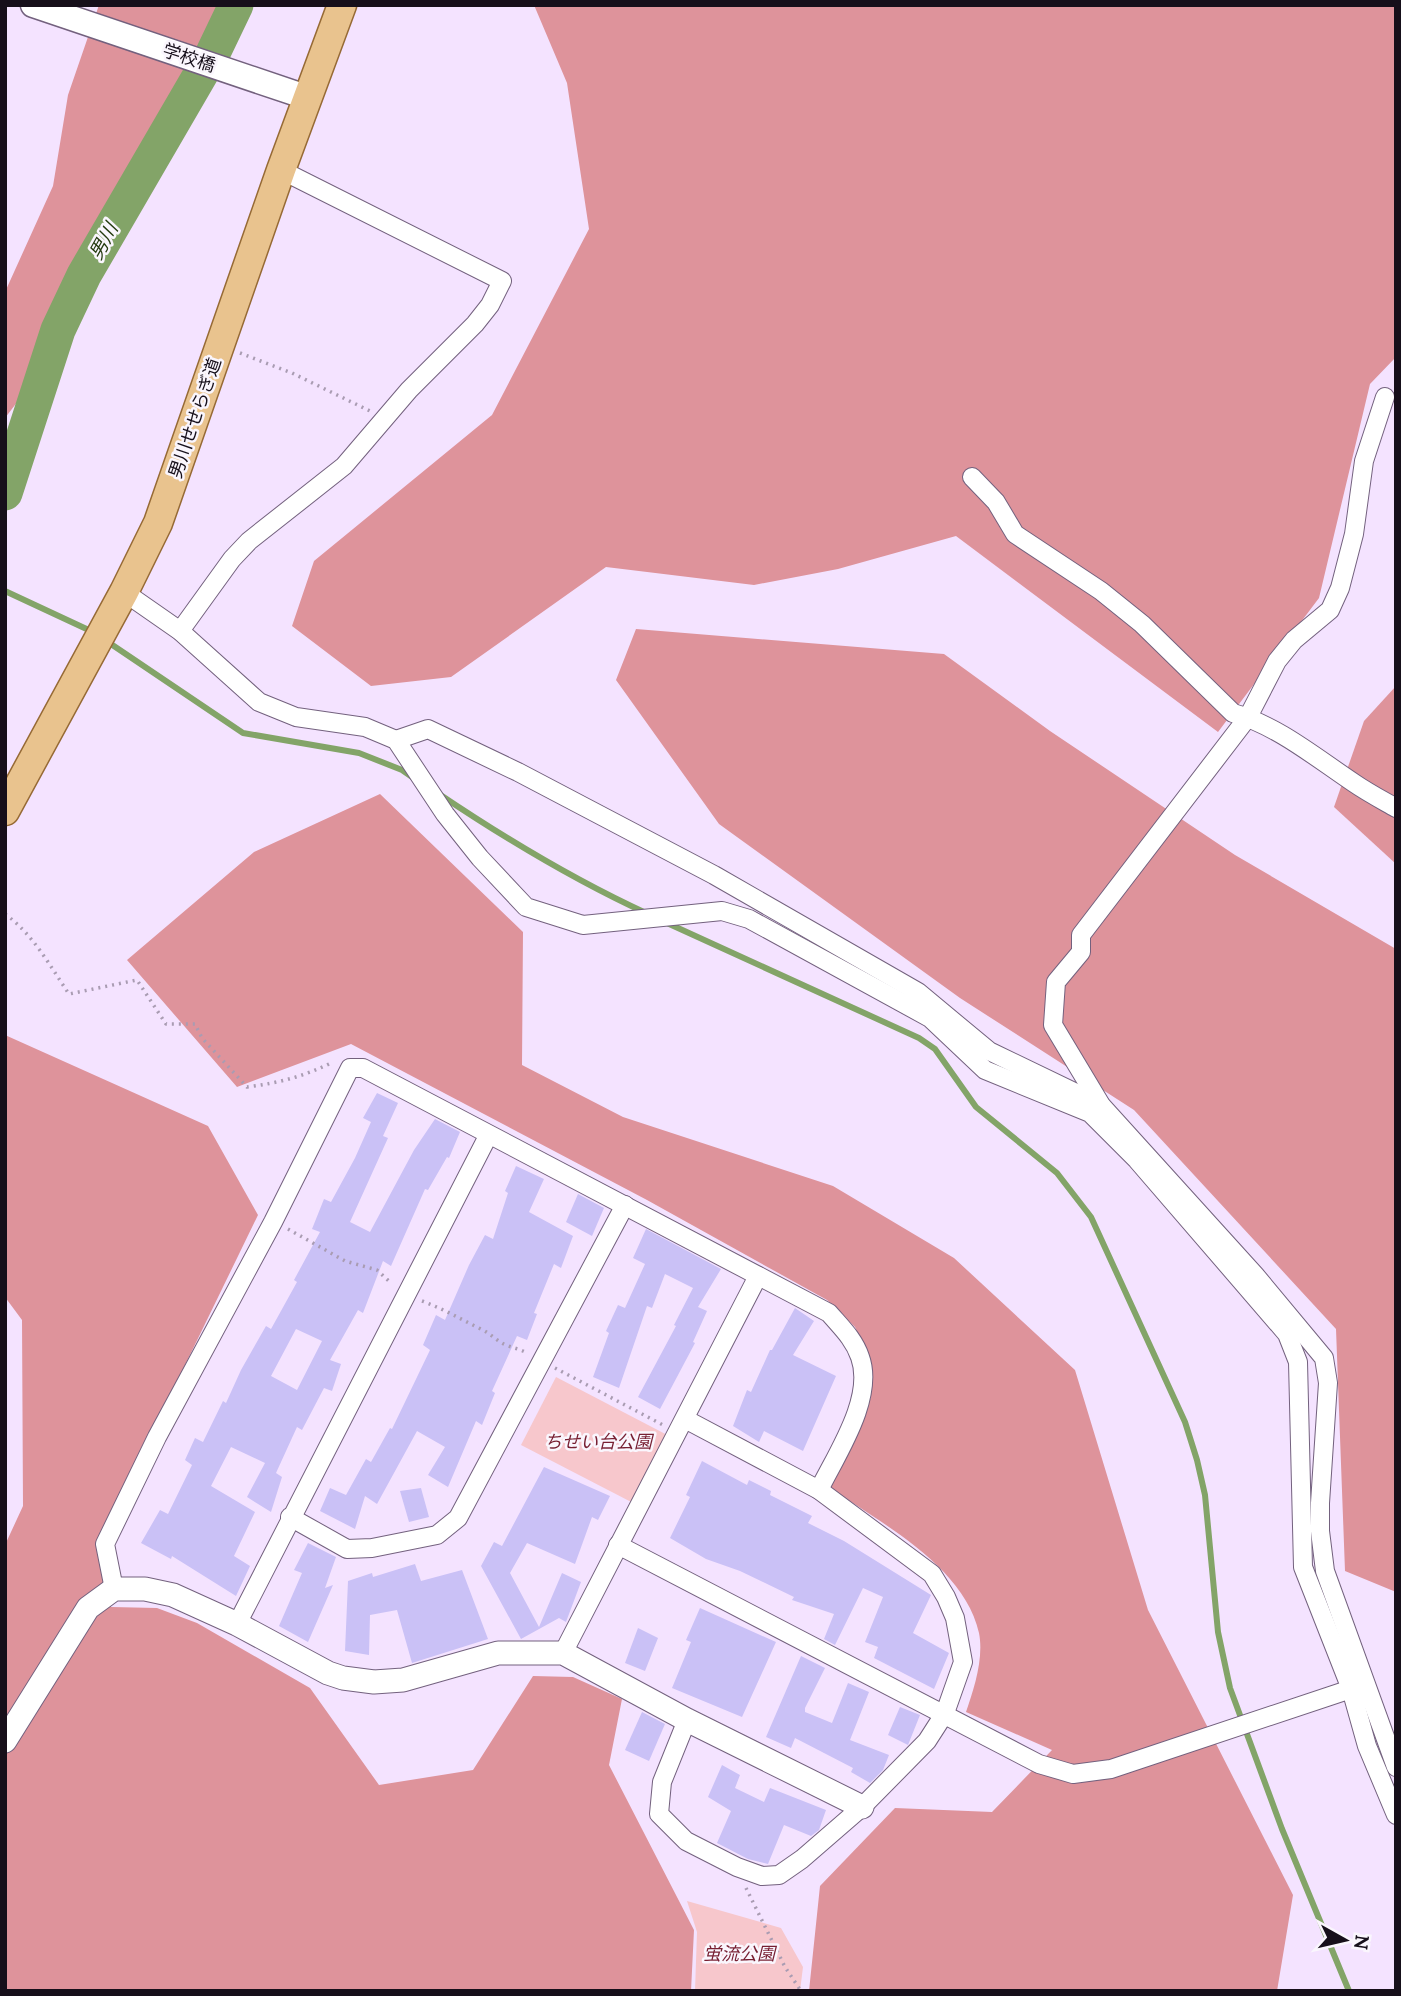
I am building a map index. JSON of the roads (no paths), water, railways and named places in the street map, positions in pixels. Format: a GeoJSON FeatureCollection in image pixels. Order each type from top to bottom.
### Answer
{"type":"FeatureCollection","features":[{"type":"Feature","properties":{"kind":"main road","name":"学校橋"},"geometry":{"type":"LineString","coordinates":[[33,5],[297,94]]}},
{"type":"Feature","properties":{"kind":"main road","name":"男川せせらぎ道"},"geometry":{"type":"LineString","coordinates":[[5,811],[124,593],[158,523],[281,170],[297,94],[342,5]]}},
{"type":"Feature","properties":{"kind":"street"},"geometry":{"type":"LineString","coordinates":[[180,631],[232,559],[249,541],[344,466],[409,390],[475,324],[490,305],[502,281],[281,170]]}},
{"type":"Feature","properties":{"kind":"street"},"geometry":{"type":"LineString","coordinates":[[1385,397],[1364,461],[1354,534],[1334,603],[1330,610],[1294,640],[1277,661],[1248,717],[1081,935],[1081,952],[1056,982],[1053,1025],[1101,1105],[1255,1275],[1324,1358],[1328,1383],[1320,1517],[1325,1571],[1396,1767]]}},
{"type":"Feature","properties":{"kind":"street"},"geometry":{"type":"LineString","coordinates":[[972,477],[996,502],[1015,534],[1101,591],[1142,624],[1233,713],[1248,717],[1294,741],[1356,785],[1396,808]]}},
{"type":"Feature","properties":{"kind":"street"},"geometry":{"type":"LineString","coordinates":[[124,593],[180,631],[259,702],[296,717],[365,727],[396,740],[444,814],[526,907],[583,925],[722,911],[749,919],[930,1018],[985,1070],[1090,1113],[1137,1160],[1287,1334],[1298,1362],[1303,1567],[1351,1689],[1367,1746],[1396,1815]]}},
{"type":"Feature","properties":{"kind":"street"},"geometry":{"type":"LineString","coordinates":[[396,740],[428,729],[518,772],[714,875],[918,992],[989,1051],[1101,1105]]}},
{"type":"Feature","properties":{"kind":"street"},"geometry":{"type":"LineString","coordinates":[[114,1589],[105,1544],[157,1437],[273,1222],[349,1068],[363,1068],[829,1313],[850,1336],[862,1359],[863,1388],[857,1411],[819,1490]]}},
{"type":"Feature","properties":{"kind":"street"},"geometry":{"type":"LineString","coordinates":[[237,1624],[488,1136]]}},
{"type":"Feature","properties":{"kind":"street"},"geometry":{"type":"LineString","coordinates":[[290,1517],[347,1549],[373,1548],[436,1535],[458,1518],[625,1205]]}},
{"type":"Feature","properties":{"kind":"street"},"geometry":{"type":"LineString","coordinates":[[563,1653],[758,1276]]}},
{"type":"Feature","properties":{"kind":"street"},"geometry":{"type":"LineString","coordinates":[[681,1426],[819,1490],[932,1574],[955,1618],[963,1662],[945,1713],[927,1741],[862,1807],[802,1859],[779,1875],[762,1876],[686,1842],[659,1814],[662,1782],[687,1720]]}},
{"type":"Feature","properties":{"kind":"street"},"geometry":{"type":"LineString","coordinates":[[618,1545],[1039,1763],[1073,1774],[1111,1769],[1351,1689]]}},
{"type":"Feature","properties":{"kind":"street"},"geometry":{"type":"LineString","coordinates":[[5,1741],[88,1608],[114,1589],[145,1588],[173,1595],[237,1624],[328,1673],[343,1678],[374,1682],[403,1681],[498,1653],[563,1653],[687,1720],[862,1807]]}},
{"type":"Feature","properties":{"kind":"waterway","name":"男川"},"geometry":{"type":"LineString","coordinates":[[5,493],[58,330],[84,275],[213,53],[236,5]]}},
{"type":"Feature","properties":{"kind":"waterway"},"geometry":{"type":"LineString","coordinates":[[5,591],[93,632]]}},
{"type":"Feature","properties":{"kind":"waterway"},"geometry":{"type":"LineString","coordinates":[[105,640],[243,733],[359,753],[402,770],[415,779]]}},
{"type":"Feature","properties":{"kind":"waterway"},"geometry":{"type":"LineString","coordinates":[[439,794],[541,858],[648,914]]}},
{"type":"Feature","properties":{"kind":"waterway"},"geometry":{"type":"LineString","coordinates":[[667,923],[919,1038],[935,1049],[976,1107],[1057,1173],[1091,1217],[1185,1422],[1205,1495],[1218,1632],[1230,1688],[1282,1829],[1349,1991]]}},
{"type":"Feature","properties":{"kind":"park label","name":"ちせい台公園"},"geometry":{"type":"Point","coordinates":[598,1442]}},
{"type":"Feature","properties":{"kind":"park label","name":"蛍流公園"},"geometry":{"type":"Point","coordinates":[739,1954]}}]}
